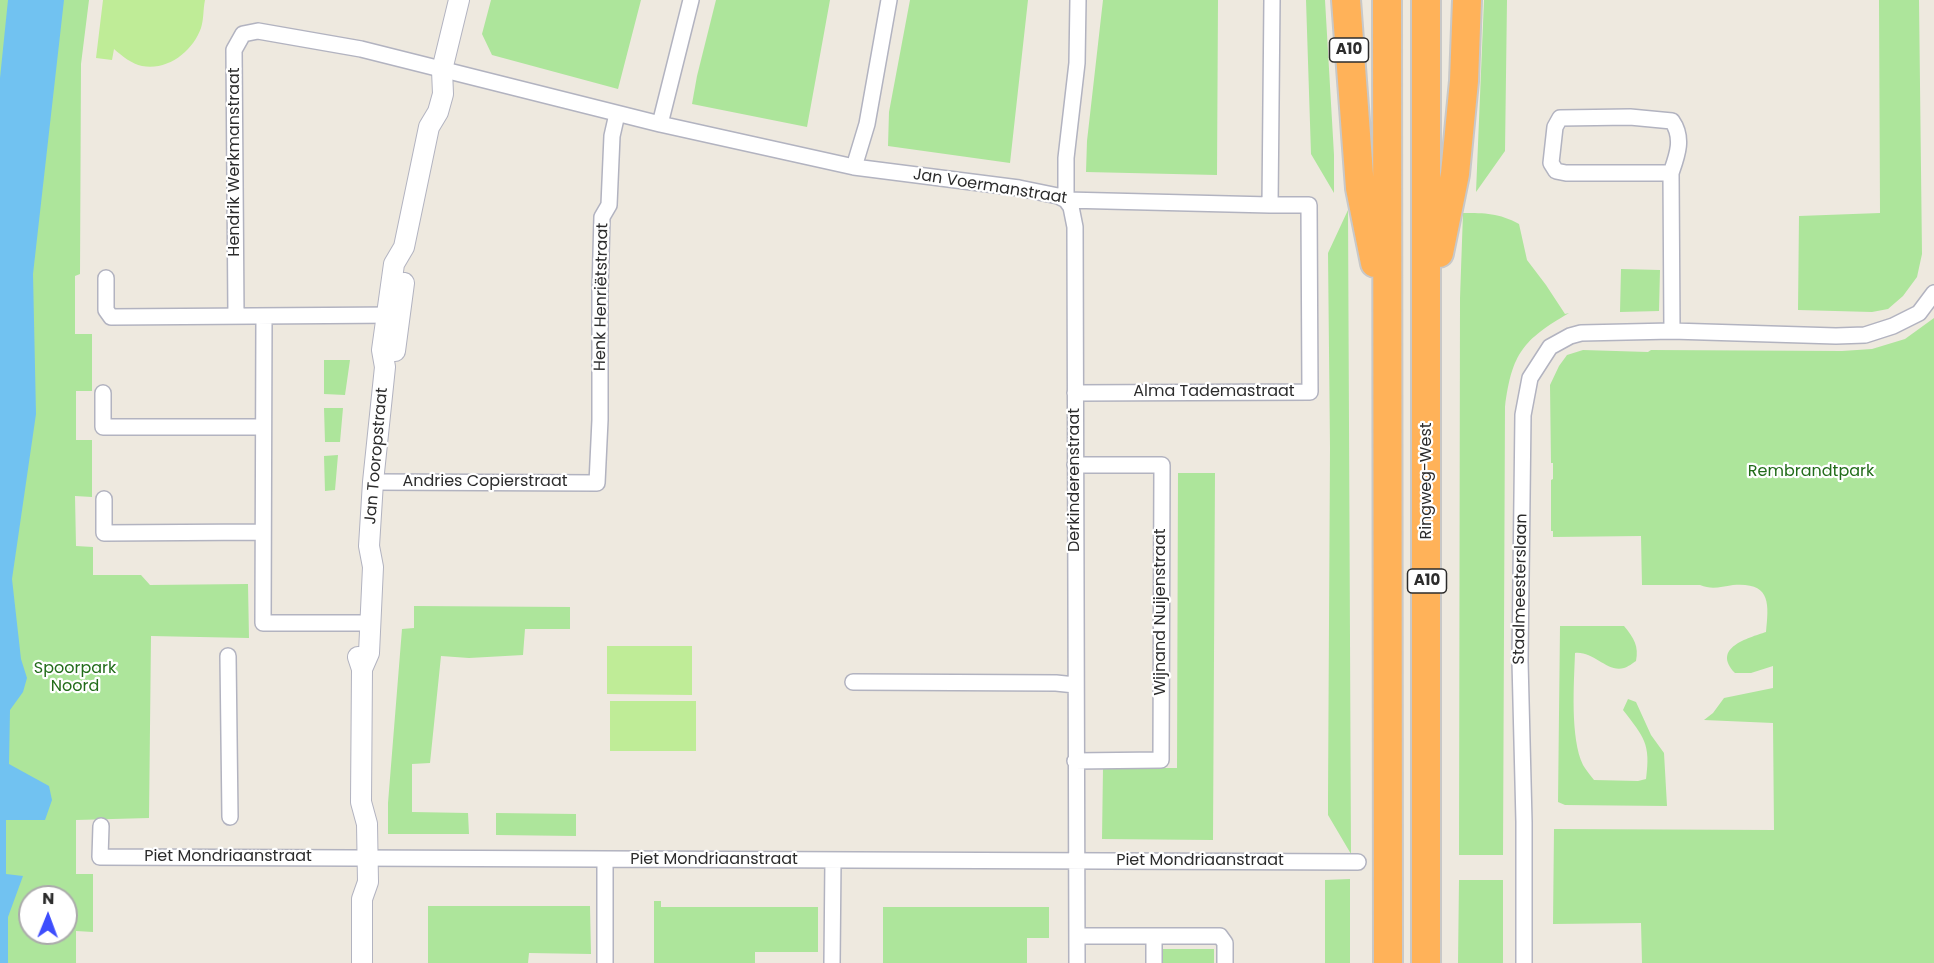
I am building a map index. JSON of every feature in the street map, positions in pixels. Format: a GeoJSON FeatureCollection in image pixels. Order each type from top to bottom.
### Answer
{"type":"FeatureCollection","features":[{"type":"Feature","properties":{"kind":"highway","name":"A10"},"geometry":{"type":"LineString","coordinates":[[1346,0],[1360,188],[1388,328]]}},
{"type":"Feature","properties":{"kind":"highway","name":"A10"},"geometry":{"type":"LineString","coordinates":[[1387,0],[1388,963]]}},
{"type":"Feature","properties":{"kind":"highway","name":"Ringweg-West"},"geometry":{"type":"LineString","coordinates":[[1426,0],[1426,963]]}},
{"type":"Feature","properties":{"kind":"highway","name":"A10"},"geometry":{"type":"LineString","coordinates":[[1427,317],[1455,174],[1464,81],[1467,0]]}},
{"type":"Feature","properties":{"kind":"street","name":"Jan Tooropstraat"},"geometry":{"type":"LineString","coordinates":[[362,963],[362,899],[354,881],[361,857],[354,822],[361,802],[362,669],[356,651],[364,623],[361,565],[369,546],[373,482],[386,367],[394,352],[393,315],[407,265],[404,247],[429,127],[426,111],[430,90],[442,70],[459,0]]}},
{"type":"Feature","properties":{"kind":"street"},"geometry":{"type":"LineString","coordinates":[[660,124],[691,0]]}},
{"type":"Feature","properties":{"kind":"street"},"geometry":{"type":"LineString","coordinates":[[854,167],[867,124],[889,0]]}},
{"type":"Feature","properties":{"kind":"street","name":"Derkinderenstraat"},"geometry":{"type":"LineString","coordinates":[[1077,963],[1075,227],[1071,207],[1066,200],[1066,158],[1077,63],[1078,0]]}},
{"type":"Feature","properties":{"kind":"street"},"geometry":{"type":"LineString","coordinates":[[1270,205],[1272,0]]}},
{"type":"Feature","properties":{"kind":"street","name":"Hendrik Werkmanstraat"},"geometry":{"type":"LineString","coordinates":[[236,316],[234,50],[243,34],[258,32],[361,49],[442,70]]}},
{"type":"Feature","properties":{"kind":"street","name":"Jan Voermanstraat"},"geometry":{"type":"LineString","coordinates":[[442,70],[617,114],[854,167],[1019,188],[1058,196],[1066,200],[1309,204]]}},
{"type":"Feature","properties":{"kind":"street","name":"Henk Henriëtstraat"},"geometry":{"type":"LineString","coordinates":[[597,483],[600,420],[602,218],[609,205],[612,136],[617,114]]}},
{"type":"Feature","properties":{"kind":"street"},"geometry":{"type":"LineString","coordinates":[[1671,173],[1566,173],[1556,171],[1551,164],[1555,127],[1560,118],[1630,117],[1672,121],[1677,129],[1679,139],[1677,157],[1671,173],[1672,332]]}},
{"type":"Feature","properties":{"kind":"street","name":"Alma Tademastraat"},"geometry":{"type":"LineString","coordinates":[[1075,393],[1310,392],[1309,204]]}},
{"type":"Feature","properties":{"kind":"street"},"geometry":{"type":"LineString","coordinates":[[106,278],[106,310],[111,316],[393,315]]}},
{"type":"Feature","properties":{"kind":"street","name":"Staalmeesterslaan"},"geometry":{"type":"LineString","coordinates":[[1524,963],[1520,661],[1523,415],[1530,378],[1550,347],[1569,336],[1581,333],[1865,335],[1893,326],[1919,313],[1934,293]]}},
{"type":"Feature","properties":{"kind":"street"},"geometry":{"type":"LineString","coordinates":[[264,316],[263,623],[364,623]]}},
{"type":"Feature","properties":{"kind":"street"},"geometry":{"type":"LineString","coordinates":[[103,393],[103,427],[263,427]]}},
{"type":"Feature","properties":{"kind":"street","name":"Wijnand Nuijenstraat"},"geometry":{"type":"LineString","coordinates":[[1075,465],[1162,465],[1161,760],[1075,761]]}},
{"type":"Feature","properties":{"kind":"street","name":"Andries Copierstraat"},"geometry":{"type":"LineString","coordinates":[[373,482],[597,483]]}},
{"type":"Feature","properties":{"kind":"street"},"geometry":{"type":"LineString","coordinates":[[104,499],[104,533],[263,532]]}},
{"type":"Feature","properties":{"kind":"street"},"geometry":{"type":"LineString","coordinates":[[228,656],[230,817]]}},
{"type":"Feature","properties":{"kind":"street"},"geometry":{"type":"LineString","coordinates":[[853,682],[1075,685]]}},
{"type":"Feature","properties":{"kind":"street","name":"Piet Mondriaanstraat"},"geometry":{"type":"LineString","coordinates":[[101,826],[100,857],[1358,862]]}},
{"type":"Feature","properties":{"kind":"street"},"geometry":{"type":"LineString","coordinates":[[605,860],[605,963]]}},
{"type":"Feature","properties":{"kind":"street"},"geometry":{"type":"LineString","coordinates":[[832,963],[833,860]]}},
{"type":"Feature","properties":{"kind":"street"},"geometry":{"type":"LineString","coordinates":[[1077,936],[1220,936],[1225,942],[1225,963]]}},
{"type":"Feature","properties":{"kind":"street"},"geometry":{"type":"LineString","coordinates":[[1154,936],[1154,963]]}},
{"type":"Feature","properties":{"kind":"green space","name":"Spoorpark Noord"},"geometry":{"type":"Polygon","coordinates":[[[0,0],[89,0],[81,64],[80,274],[75,276],[75,334],[92,334],[92,391],[76,391],[76,440],[92,440],[92,497],[75,496],[76,546],[93,547],[93,575],[141,575],[150,585],[248,584],[249,638],[151,636],[149,818],[76,820],[76,874],[93,874],[93,932],[78,931],[78,885],[18,885],[18,945],[76,945],[76,963],[0,963],[0,0]]]}},
{"type":"Feature","properties":{"kind":"green space"},"geometry":{"type":"Polygon","coordinates":[[[103,0],[205,0],[203,21],[192,44],[178,58],[170,62],[152,67],[142,66],[114,49],[112,60],[96,58],[103,0]]]}},
{"type":"Feature","properties":{"kind":"green space"},"geometry":{"type":"Polygon","coordinates":[[[491,0],[641,0],[618,89],[492,55],[482,34],[491,0]]]}},
{"type":"Feature","properties":{"kind":"green space"},"geometry":{"type":"Polygon","coordinates":[[[716,0],[830,0],[807,127],[692,104],[716,0]]]}},
{"type":"Feature","properties":{"kind":"green space"},"geometry":{"type":"Polygon","coordinates":[[[910,0],[1028,0],[1010,163],[888,146],[889,112],[910,0]]]}},
{"type":"Feature","properties":{"kind":"green space"},"geometry":{"type":"Polygon","coordinates":[[[1103,0],[1218,0],[1217,175],[1086,172],[1087,141],[1103,0]]]}},
{"type":"Feature","properties":{"kind":"green space"},"geometry":{"type":"Polygon","coordinates":[[[1306,0],[1325,0],[1334,193],[1311,154],[1306,0]]]}},
{"type":"Feature","properties":{"kind":"green space"},"geometry":{"type":"Polygon","coordinates":[[[1484,0],[1507,0],[1505,151],[1476,192],[1484,0]]]}},
{"type":"Feature","properties":{"kind":"green space"},"geometry":{"type":"Polygon","coordinates":[[[1879,0],[1919,0],[1922,254],[1917,277],[1903,296],[1888,309],[1872,312],[1798,310],[1799,216],[1880,213],[1879,0]]]}},
{"type":"Feature","properties":{"kind":"green space"},"geometry":{"type":"Polygon","coordinates":[[[1348,210],[1351,854],[1328,815],[1330,448],[1328,253],[1348,210]]]}},
{"type":"Feature","properties":{"kind":"green space"},"geometry":{"type":"Polygon","coordinates":[[[1463,213],[1492,214],[1519,224],[1527,260],[1565,314],[1569,313],[1541,331],[1522,350],[1511,373],[1505,407],[1503,855],[1459,855],[1460,298],[1463,213]]]}},
{"type":"Feature","properties":{"kind":"green space"},"geometry":{"type":"Polygon","coordinates":[[[1621,269],[1660,270],[1659,311],[1620,312],[1621,269]]]}},
{"type":"Feature","properties":{"kind":"green space","name":"Rembrandtpark"},"geometry":{"type":"Polygon","coordinates":[[[1934,318],[1934,963],[1642,963],[1641,923],[1553,924],[1554,829],[1774,830],[1773,723],[1704,720],[1713,713],[1724,698],[1773,688],[1773,666],[1751,673],[1735,673],[1727,657],[1735,645],[1766,632],[1765,596],[1755,587],[1745,585],[1712,588],[1700,585],[1642,585],[1641,536],[1553,537],[1553,531],[1551,531],[1553,463],[1551,463],[1550,385],[1559,366],[1567,355],[1583,350],[1648,352],[1651,350],[1842,351],[1872,349],[1905,339],[1934,318]]]}},
{"type":"Feature","properties":{"kind":"green space"},"geometry":{"type":"Polygon","coordinates":[[[324,360],[350,360],[345,395],[324,394],[324,360]]]}},
{"type":"Feature","properties":{"kind":"green space"},"geometry":{"type":"Polygon","coordinates":[[[324,408],[343,408],[340,442],[325,442],[324,408]]]}},
{"type":"Feature","properties":{"kind":"green space"},"geometry":{"type":"Polygon","coordinates":[[[338,455],[335,490],[325,491],[324,456],[338,455]]]}},
{"type":"Feature","properties":{"kind":"green space"},"geometry":{"type":"Polygon","coordinates":[[[1178,473],[1215,473],[1213,840],[1102,839],[1103,768],[1177,768],[1178,473]]]}},
{"type":"Feature","properties":{"kind":"green space"},"geometry":{"type":"Polygon","coordinates":[[[414,606],[570,607],[570,629],[525,629],[523,655],[469,658],[441,656],[430,763],[412,764],[412,812],[468,813],[469,834],[388,834],[388,803],[402,629],[414,628],[414,606]]]}},
{"type":"Feature","properties":{"kind":"green space"},"geometry":{"type":"Polygon","coordinates":[[[1560,626],[1624,626],[1633,638],[1637,651],[1636,661],[1624,668],[1618,669],[1588,655],[1575,653],[1574,726],[1576,740],[1583,765],[1594,780],[1638,781],[1646,779],[1647,757],[1644,742],[1641,734],[1623,710],[1628,699],[1636,702],[1651,735],[1664,753],[1667,806],[1565,805],[1558,802],[1560,626]]]}},
{"type":"Feature","properties":{"kind":"green space"},"geometry":{"type":"Polygon","coordinates":[[[607,646],[692,646],[692,695],[607,694],[607,646]]]}},
{"type":"Feature","properties":{"kind":"green space"},"geometry":{"type":"Polygon","coordinates":[[[610,701],[696,701],[696,751],[610,751],[610,701]]]}},
{"type":"Feature","properties":{"kind":"green space"},"geometry":{"type":"Polygon","coordinates":[[[496,813],[576,814],[576,836],[496,835],[496,813]]]}},
{"type":"Feature","properties":{"kind":"green space"},"geometry":{"type":"Polygon","coordinates":[[[1350,879],[1350,963],[1325,963],[1325,880],[1350,879]]]}},
{"type":"Feature","properties":{"kind":"green space"},"geometry":{"type":"Polygon","coordinates":[[[1459,880],[1503,880],[1503,963],[1458,963],[1459,880]]]}},
{"type":"Feature","properties":{"kind":"green space"},"geometry":{"type":"Polygon","coordinates":[[[654,901],[661,901],[661,907],[818,907],[818,952],[755,952],[755,963],[654,963],[654,901]]]}},
{"type":"Feature","properties":{"kind":"green space"},"geometry":{"type":"Polygon","coordinates":[[[428,906],[590,906],[591,954],[529,953],[528,963],[428,963],[428,906]]]}},
{"type":"Feature","properties":{"kind":"green space"},"geometry":{"type":"Polygon","coordinates":[[[883,907],[1049,907],[1049,938],[1027,938],[1027,963],[883,963],[883,907]]]}},
{"type":"Feature","properties":{"kind":"green space"},"geometry":{"type":"Polygon","coordinates":[[[1163,949],[1214,949],[1214,963],[1163,963],[1163,949]]]}},
{"type":"Feature","properties":{"kind":"water"},"geometry":{"type":"Polygon","coordinates":[[[8,0],[64,0],[33,274],[36,414],[12,579],[21,659],[27,678],[23,692],[10,710],[9,764],[49,786],[52,800],[45,820],[6,820],[6,874],[23,876],[8,917],[8,963],[0,963],[0,78],[8,0]]]}}]}
